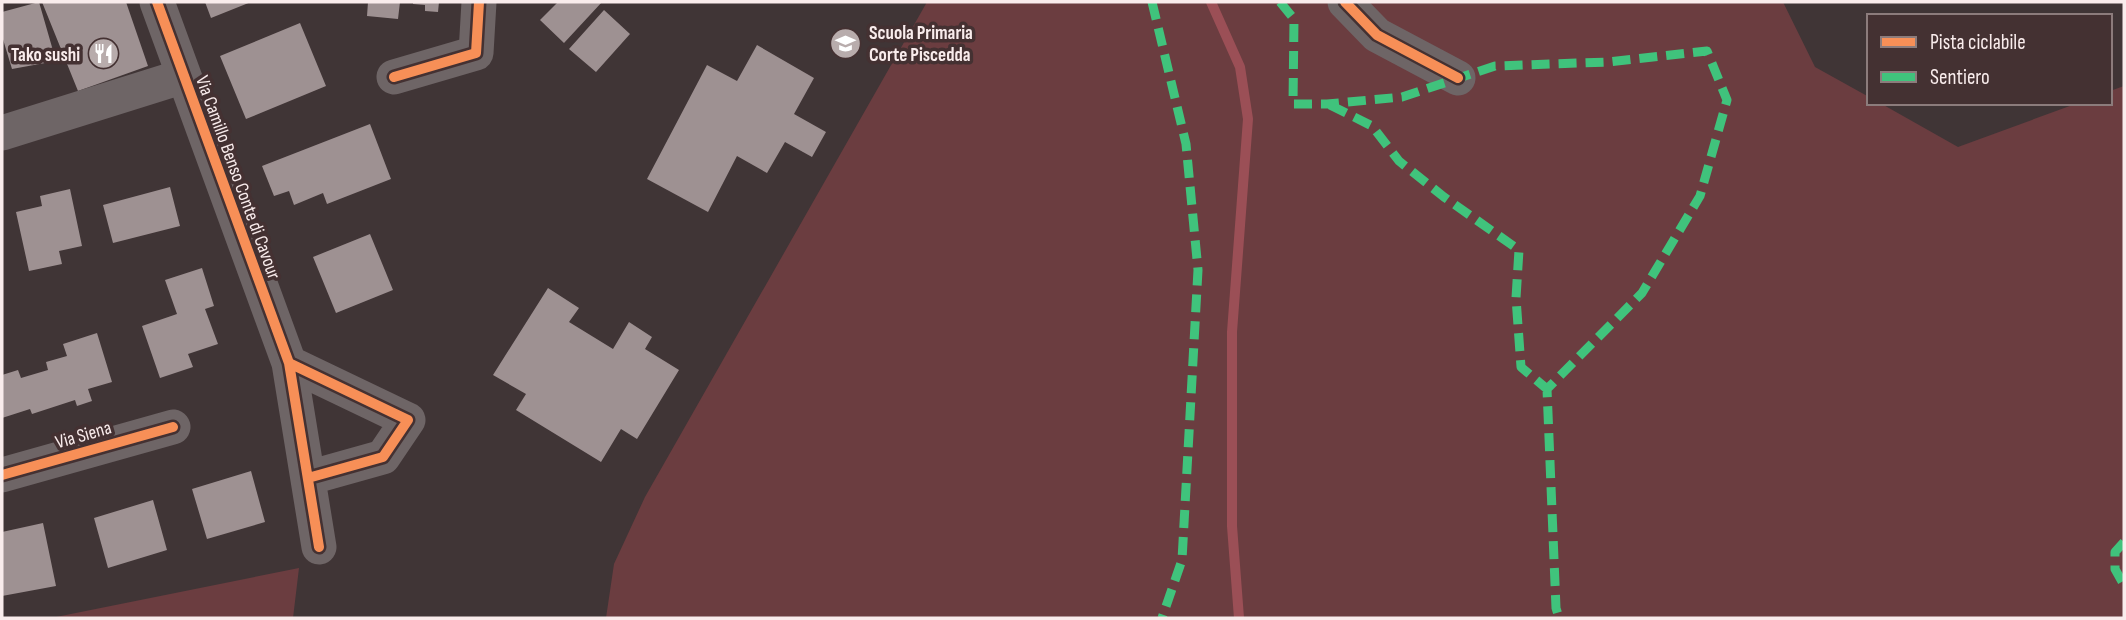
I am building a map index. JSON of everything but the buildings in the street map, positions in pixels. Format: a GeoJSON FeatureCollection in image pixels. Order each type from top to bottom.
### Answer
{"type":"FeatureCollection","features":[{"type":"Feature","properties":{"kind":"street","name":"Via Camillo Benso Conte di Cavour"},"geometry":{"type":"LineString","coordinates":[[157,2],[289,363],[319,547]]}},
{"type":"Feature","properties":{"kind":"street"},"geometry":{"type":"LineString","coordinates":[[394,77],[476,53],[478,2]]}},
{"type":"Feature","properties":{"kind":"street"},"geometry":{"type":"LineString","coordinates":[[1345,2],[1377,35],[1458,78]]}},
{"type":"Feature","properties":{"kind":"street"},"geometry":{"type":"LineString","coordinates":[[2,133],[184,76]]}},
{"type":"Feature","properties":{"kind":"street"},"geometry":{"type":"LineString","coordinates":[[289,363],[408,420],[383,457],[308,478]]}},
{"type":"Feature","properties":{"kind":"street","name":"Via Siena"},"geometry":{"type":"LineString","coordinates":[[2,475],[173,427]]}},
{"type":"Feature","properties":{"kind":"shaded area"},"geometry":{"type":"Polygon","coordinates":[[[927,2],[1783,2],[1815,67],[1867,96],[1867,105],[1884,105],[1958,147],[2073,105],[2112,105],[2112,90],[2124,86],[2124,618],[606,618],[614,564],[645,497],[927,2]]]}},
{"type":"Feature","properties":{"kind":"shaded area"},"geometry":{"type":"Polygon","coordinates":[[[299,568],[293,618],[51,618],[299,568]]]}},
{"type":"Feature","properties":{"kind":"waterway"},"geometry":{"type":"LineString","coordinates":[[1211,2],[1240,67],[1248,119],[1232,332],[1232,526],[1239,618]]}},
{"type":"Feature","properties":{"kind":"marked path"},"geometry":{"type":"LineString","coordinates":[[1152,2],[1186,144],[1198,270],[1182,560],[1162,618]]}},
{"type":"Feature","properties":{"kind":"marked path"},"geometry":{"type":"LineString","coordinates":[[1280,2],[1294,19],[1293,104],[1327,104],[1402,97],[1495,66],[1608,62],[1707,51],[1727,100],[1700,196],[1642,293],[1547,389],[1556,608],[1559,618]]}},
{"type":"Feature","properties":{"kind":"marked path"},"geometry":{"type":"LineString","coordinates":[[1330,105],[1372,126],[1399,161],[1444,197],[1519,250],[1516,298],[1521,367],[1547,389]]}},
{"type":"Feature","properties":{"kind":"marked path"},"geometry":{"type":"LineString","coordinates":[[2124,542],[2115,552],[2115,569],[2124,585]]}},
{"type":"Feature","properties":{"kind":"cycle path"},"geometry":{"type":"LineString","coordinates":[[157,2],[289,363]]}},
{"type":"Feature","properties":{"kind":"cycle path"},"geometry":{"type":"LineString","coordinates":[[394,77],[476,53],[479,2]]}},
{"type":"Feature","properties":{"kind":"cycle path"},"geometry":{"type":"LineString","coordinates":[[1345,2],[1377,35],[1458,78]]}},
{"type":"Feature","properties":{"kind":"cycle path"},"geometry":{"type":"LineString","coordinates":[[308,478],[383,457],[408,420],[289,363],[319,547]]}},
{"type":"Feature","properties":{"kind":"cycle path"},"geometry":{"type":"LineString","coordinates":[[2,475],[173,427]]}},
{"type":"Feature","properties":{"kind":"place","name":"Scuola Primaria Corte Piscedda"},"geometry":{"type":"Point","coordinates":[846,43]}},
{"type":"Feature","properties":{"kind":"place","name":"Tako sushi"},"geometry":{"type":"Point","coordinates":[103,54]}}]}
